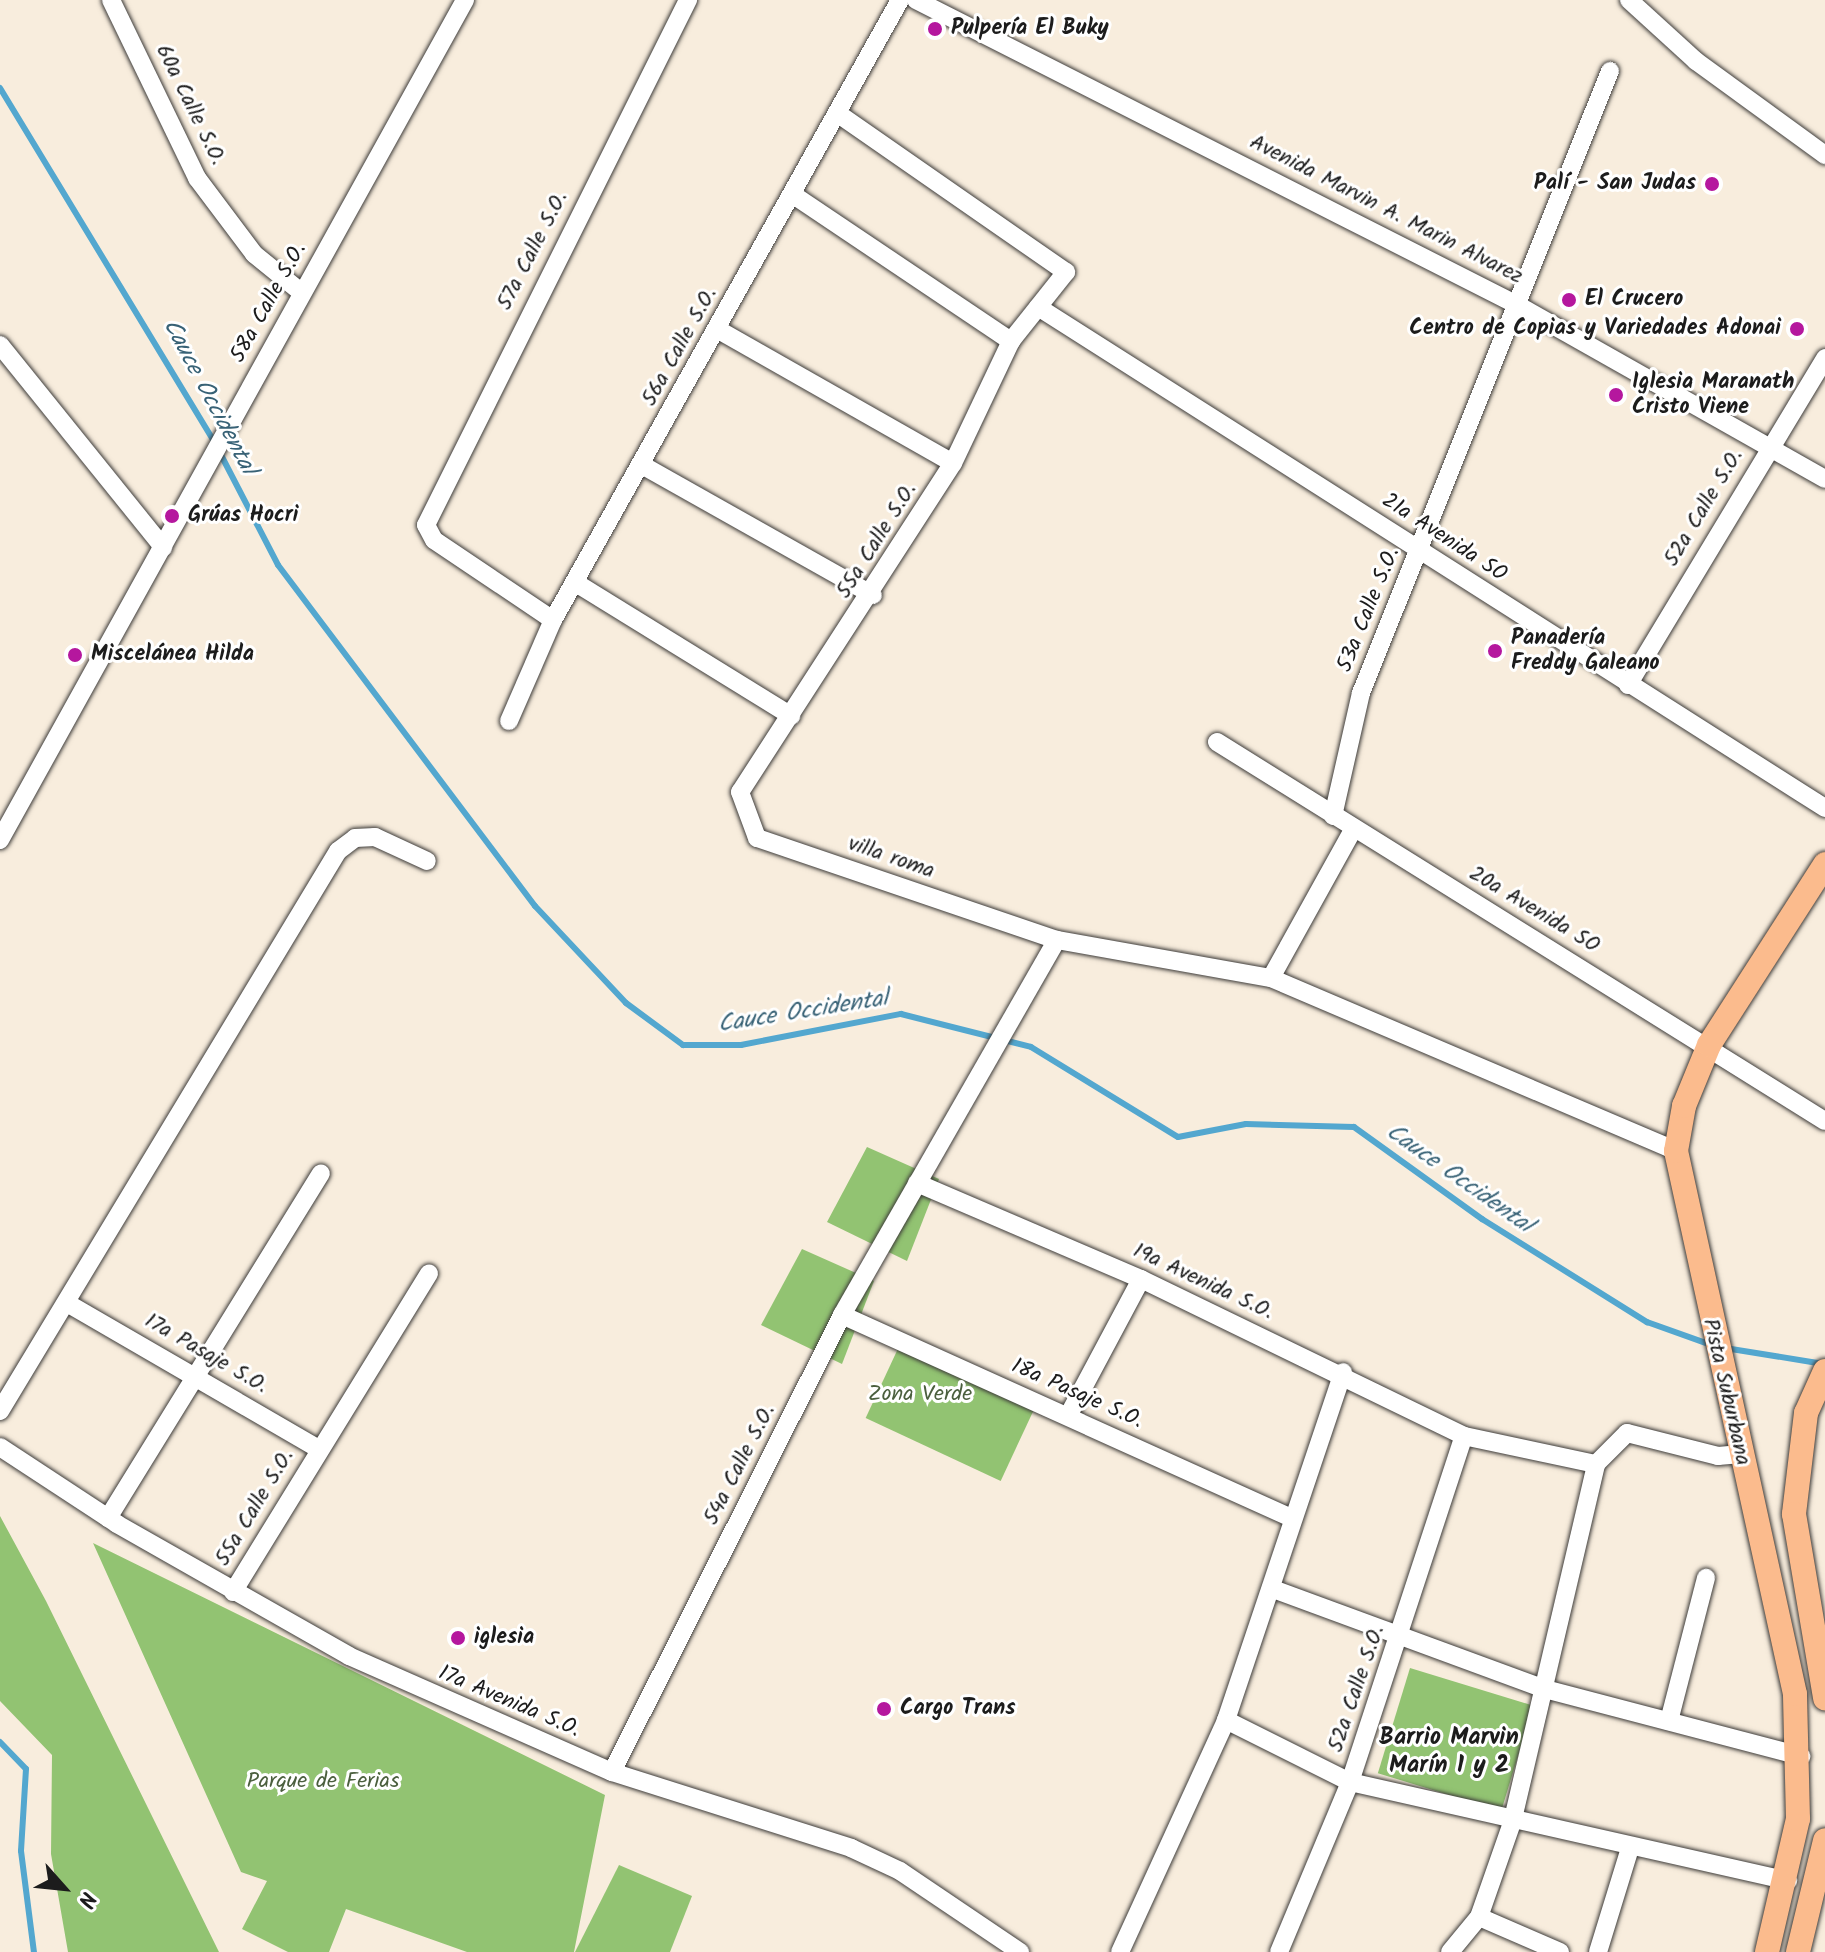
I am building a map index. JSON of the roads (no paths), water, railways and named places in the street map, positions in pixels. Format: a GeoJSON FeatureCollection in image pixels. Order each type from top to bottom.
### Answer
{"type":"FeatureCollection","features":[{"type":"Feature","properties":{"kind":"main road","name":"Pista Suburbana"},"geometry":{"type":"LineString","coordinates":[[1767,1952],[1788,1881],[1801,1756],[1795,1694],[1708,1313],[1676,1151],[1684,1106],[1709,1045],[1825,864]]}},
{"type":"Feature","properties":{"kind":"main road"},"geometry":{"type":"LineString","coordinates":[[1825,1371],[1806,1413],[1794,1514],[1825,1698]]}},
{"type":"Feature","properties":{"kind":"main road"},"geometry":{"type":"LineString","coordinates":[[1798,1952],[1825,1840]]}},
{"type":"Feature","properties":{"kind":"street","name":"60a Calle S.O."},"geometry":{"type":"LineString","coordinates":[[111,0],[197,178],[254,254],[302,293]]}},
{"type":"Feature","properties":{"kind":"street","name":"58a Calle S.O."},"geometry":{"type":"LineString","coordinates":[[0,840],[465,0]]}},
{"type":"Feature","properties":{"kind":"street","name":"57a Calle S.O."},"geometry":{"type":"LineString","coordinates":[[553,620],[434,540],[426,525],[688,0]]}},
{"type":"Feature","properties":{"kind":"street","name":"56a Calle S.O."},"geometry":{"type":"LineString","coordinates":[[509,721],[553,620],[900,0]]}},
{"type":"Feature","properties":{"kind":"street","name":"Avenida Marvin A. Marin Alvarez"},"geometry":{"type":"LineString","coordinates":[[916,0],[1521,307],[1825,479]]}},
{"type":"Feature","properties":{"kind":"street"},"geometry":{"type":"LineString","coordinates":[[1629,0],[1696,61],[1825,155]]}},
{"type":"Feature","properties":{"kind":"street","name":"53a Calle S.O."},"geometry":{"type":"LineString","coordinates":[[1333,816],[1361,693],[1521,307],[1610,71]]}},
{"type":"Feature","properties":{"kind":"street","name":"55a Calle S.O."},"geometry":{"type":"LineString","coordinates":[[740,792],[873,595],[953,463],[1011,341],[1066,272],[837,113]]}},
{"type":"Feature","properties":{"kind":"street"},"geometry":{"type":"LineString","coordinates":[[792,194],[1011,341]]}},
{"type":"Feature","properties":{"kind":"street","name":"21a Avenida SO"},"geometry":{"type":"LineString","coordinates":[[1038,307],[1825,808]]}},
{"type":"Feature","properties":{"kind":"street"},"geometry":{"type":"LineString","coordinates":[[717,329],[953,463]]}},
{"type":"Feature","properties":{"kind":"street"},"geometry":{"type":"LineString","coordinates":[[0,345],[163,547]]}},
{"type":"Feature","properties":{"kind":"street","name":"52a Calle S.O."},"geometry":{"type":"LineString","coordinates":[[1628,685],[1769,445],[1825,358]]}},
{"type":"Feature","properties":{"kind":"street"},"geometry":{"type":"LineString","coordinates":[[642,465],[873,595]]}},
{"type":"Feature","properties":{"kind":"street"},"geometry":{"type":"LineString","coordinates":[[576,583],[791,716]]}},
{"type":"Feature","properties":{"kind":"street","name":"20a Avenida SO"},"geometry":{"type":"LineString","coordinates":[[1217,742],[1709,1045],[1825,1121]]}},
{"type":"Feature","properties":{"kind":"street","name":"villa roma"},"geometry":{"type":"LineString","coordinates":[[740,792],[757,838],[1057,940],[1271,978],[1676,1151]]}},
{"type":"Feature","properties":{"kind":"street"},"geometry":{"type":"LineString","coordinates":[[1271,978],[1354,828]]}},
{"type":"Feature","properties":{"kind":"street"},"geometry":{"type":"LineString","coordinates":[[0,1411],[338,851],[355,838],[375,837],[427,861]]}},
{"type":"Feature","properties":{"kind":"street"},"geometry":{"type":"LineString","coordinates":[[917,1183],[1057,940]]}},
{"type":"Feature","properties":{"kind":"street"},"geometry":{"type":"LineString","coordinates":[[108,1518],[321,1173]]}},
{"type":"Feature","properties":{"kind":"street","name":"19a Avenida S.O."},"geometry":{"type":"LineString","coordinates":[[917,1183],[1141,1279],[1343,1372],[1464,1436],[1596,1464]]}},
{"type":"Feature","properties":{"kind":"street","name":"54a Calle S.O."},"geometry":{"type":"LineString","coordinates":[[612,1772],[842,1315],[917,1183]]}},
{"type":"Feature","properties":{"kind":"street","name":"55a Calle S.O."},"geometry":{"type":"LineString","coordinates":[[233,1592],[429,1273]]}},
{"type":"Feature","properties":{"kind":"street"},"geometry":{"type":"LineString","coordinates":[[1068,1416],[1141,1279]]}},
{"type":"Feature","properties":{"kind":"street","name":"17a Pasaje S.O."},"geometry":{"type":"LineString","coordinates":[[67,1303],[195,1374],[319,1449]]}},
{"type":"Feature","properties":{"kind":"street","name":"18a Pasaje S.O."},"geometry":{"type":"LineString","coordinates":[[842,1315],[1291,1518]]}},
{"type":"Feature","properties":{"kind":"street"},"geometry":{"type":"LineString","coordinates":[[1120,1952],[1226,1720],[1273,1589],[1291,1518],[1343,1372]]}},
{"type":"Feature","properties":{"kind":"street"},"geometry":{"type":"LineString","coordinates":[[1450,1952],[1479,1917],[1512,1823],[1596,1464],[1627,1433],[1718,1456],[1741,1454]]}},
{"type":"Feature","properties":{"kind":"street","name":"52a Calle S.O."},"geometry":{"type":"LineString","coordinates":[[1279,1952],[1350,1782],[1401,1639],[1464,1436]]}},
{"type":"Feature","properties":{"kind":"street","name":"17a Avenida S.O."},"geometry":{"type":"LineString","coordinates":[[0,1447],[108,1518],[233,1592],[463,1712],[612,1772],[851,1848],[900,1871],[1020,1952]]}},
{"type":"Feature","properties":{"kind":"street"},"geometry":{"type":"LineString","coordinates":[[1669,1721],[1706,1578]]}},
{"type":"Feature","properties":{"kind":"street"},"geometry":{"type":"LineString","coordinates":[[1273,1589],[1401,1639],[1545,1689],[1801,1756]]}},
{"type":"Feature","properties":{"kind":"street"},"geometry":{"type":"LineString","coordinates":[[1226,1720],[1350,1782],[1512,1823],[1788,1881]]}},
{"type":"Feature","properties":{"kind":"street"},"geometry":{"type":"LineString","coordinates":[[1598,1952],[1630,1848]]}},
{"type":"Feature","properties":{"kind":"street"},"geometry":{"type":"LineString","coordinates":[[1479,1917],[1560,1952]]}},
{"type":"Feature","properties":{"kind":"waterway","name":"Cauce Occidental"},"geometry":{"type":"LineString","coordinates":[[0,88],[215,443]]}},
{"type":"Feature","properties":{"kind":"waterway","name":"Cauce Occidental"},"geometry":{"type":"LineString","coordinates":[[220,453],[278,565],[535,906],[626,1003],[683,1045],[741,1045],[901,1014],[1031,1047],[1178,1137],[1246,1124],[1354,1127],[1482,1219],[1647,1322],[1714,1346]]}},
{"type":"Feature","properties":{"kind":"waterway","name":"Cauce Occidental"},"geometry":{"type":"LineString","coordinates":[[1725,1348],[1824,1364]]}},
{"type":"Feature","properties":{"kind":"waterway"},"geometry":{"type":"LineString","coordinates":[[0,1742],[26,1769],[21,1851],[34,1952]]}},
{"type":"Feature","properties":{"kind":"place","name":"Pulpería El Buky"},"geometry":{"type":"Point","coordinates":[935,29]}},
{"type":"Feature","properties":{"kind":"place","name":"Palí - San Judas"},"geometry":{"type":"Point","coordinates":[1712,184]}},
{"type":"Feature","properties":{"kind":"place","name":"El Crucero"},"geometry":{"type":"Point","coordinates":[1569,300]}},
{"type":"Feature","properties":{"kind":"place","name":"Centro de Copias y Variedades Adonai"},"geometry":{"type":"Point","coordinates":[1797,329]}},
{"type":"Feature","properties":{"kind":"place","name":"Iglesia Maranath Cristo Viene"},"geometry":{"type":"Point","coordinates":[1616,395]}},
{"type":"Feature","properties":{"kind":"place","name":"Grúas Hocri"},"geometry":{"type":"Point","coordinates":[172,516]}},
{"type":"Feature","properties":{"kind":"place","name":"Panadería Freddy Galeano"},"geometry":{"type":"Point","coordinates":[1495,651]}},
{"type":"Feature","properties":{"kind":"place","name":"Miscelánea Hilda"},"geometry":{"type":"Point","coordinates":[75,655]}},
{"type":"Feature","properties":{"kind":"place","name":"iglesia"},"geometry":{"type":"Point","coordinates":[458,1638]}},
{"type":"Feature","properties":{"kind":"place","name":"Cargo Trans"},"geometry":{"type":"Point","coordinates":[884,1709]}},
{"type":"Feature","properties":{"kind":"district","name":"Barrio Marvin Marín 1 y 2"},"geometry":{"type":"Point","coordinates":[1449,1752]}},
{"type":"Feature","properties":{"kind":"park label","name":"Zona Verde"},"geometry":{"type":"Point","coordinates":[920,1395]}},
{"type":"Feature","properties":{"kind":"park label","name":"Parque de Ferias"},"geometry":{"type":"Point","coordinates":[323,1782]}}]}
